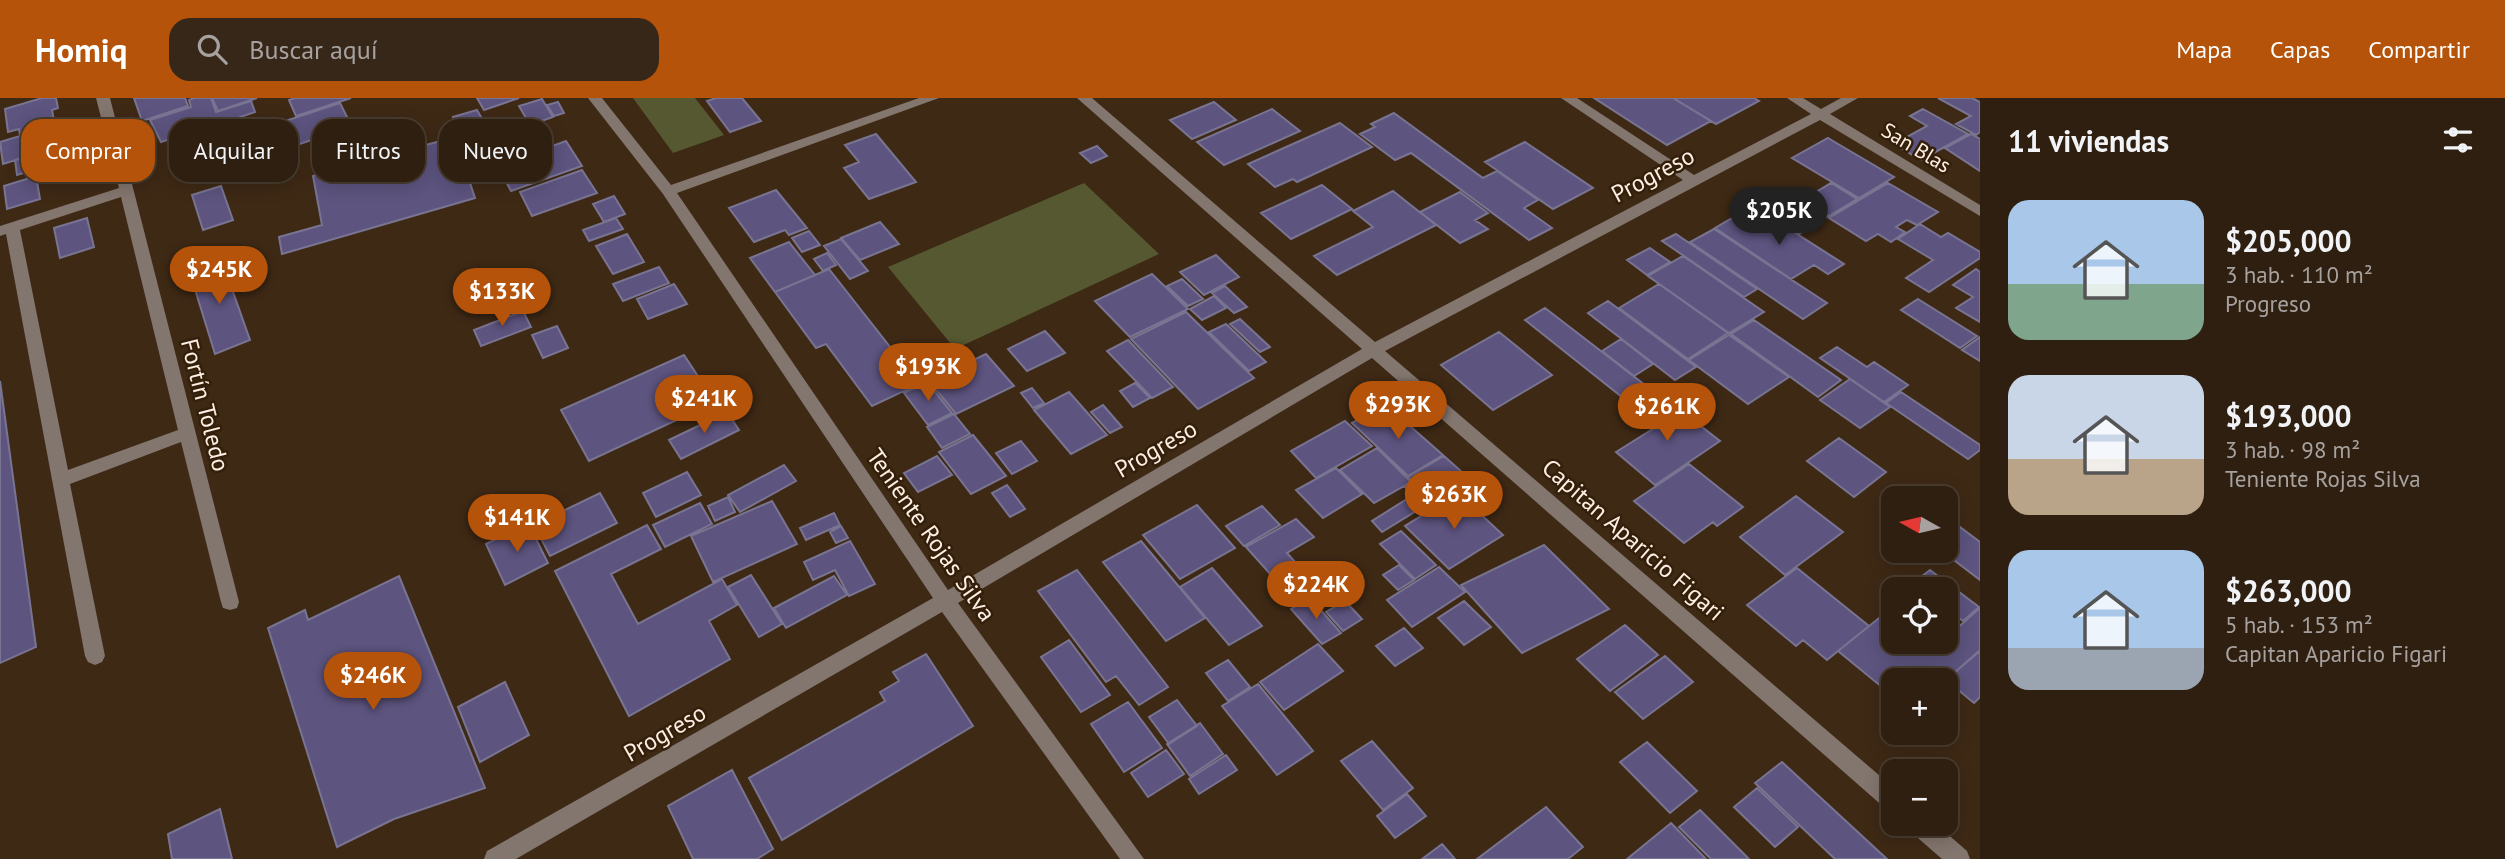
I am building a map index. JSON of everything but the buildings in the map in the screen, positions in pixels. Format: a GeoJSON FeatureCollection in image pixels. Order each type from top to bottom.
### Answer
{"type":"FeatureCollection","features":[{"type":"Feature","properties":{"kind":"street","name":"Fortín Toledo"},"geometry":{"type":"LineString","coordinates":[[103,98],[230,602]]}},
{"type":"Feature","properties":{"kind":"street","name":"Teniente Rojas Silva"},"geometry":{"type":"LineString","coordinates":[[595,98],[668,191],[945,601],[1133,859]]}},
{"type":"Feature","properties":{"kind":"street"},"geometry":{"type":"LineString","coordinates":[[668,191],[932,98]]}},
{"type":"Feature","properties":{"kind":"street","name":"Capitan Aparicio Figari"},"geometry":{"type":"LineString","coordinates":[[1084,98],[1881,791]]}},
{"type":"Feature","properties":{"kind":"street"},"geometry":{"type":"LineString","coordinates":[[1568,98],[1694,181]]}},
{"type":"Feature","properties":{"kind":"street","name":"San Blas"},"geometry":{"type":"LineString","coordinates":[[1794,98],[1980,211]]}},
{"type":"Feature","properties":{"kind":"street","name":"Progreso"},"geometry":{"type":"LineString","coordinates":[[495,859],[945,601],[1375,349],[1851,98]]}},
{"type":"Feature","properties":{"kind":"street"},"geometry":{"type":"LineString","coordinates":[[94,656],[61,480],[6,229],[127,190]]}},
{"type":"Feature","properties":{"kind":"street"},"geometry":{"type":"LineString","coordinates":[[61,480],[188,433]]}},
{"type":"Feature","properties":{"kind":"street"},"geometry":{"type":"LineString","coordinates":[[1933,836],[1959,859]]}},
{"type":"Feature","properties":{"kind":"green space"},"geometry":{"type":"Polygon","coordinates":[[[633,98],[695,98],[724,135],[673,153],[633,98]]]}},
{"type":"Feature","properties":{"kind":"green space"},"geometry":{"type":"Polygon","coordinates":[[[1084,183],[1159,254],[955,349],[888,267],[1084,183]]]}}]}
